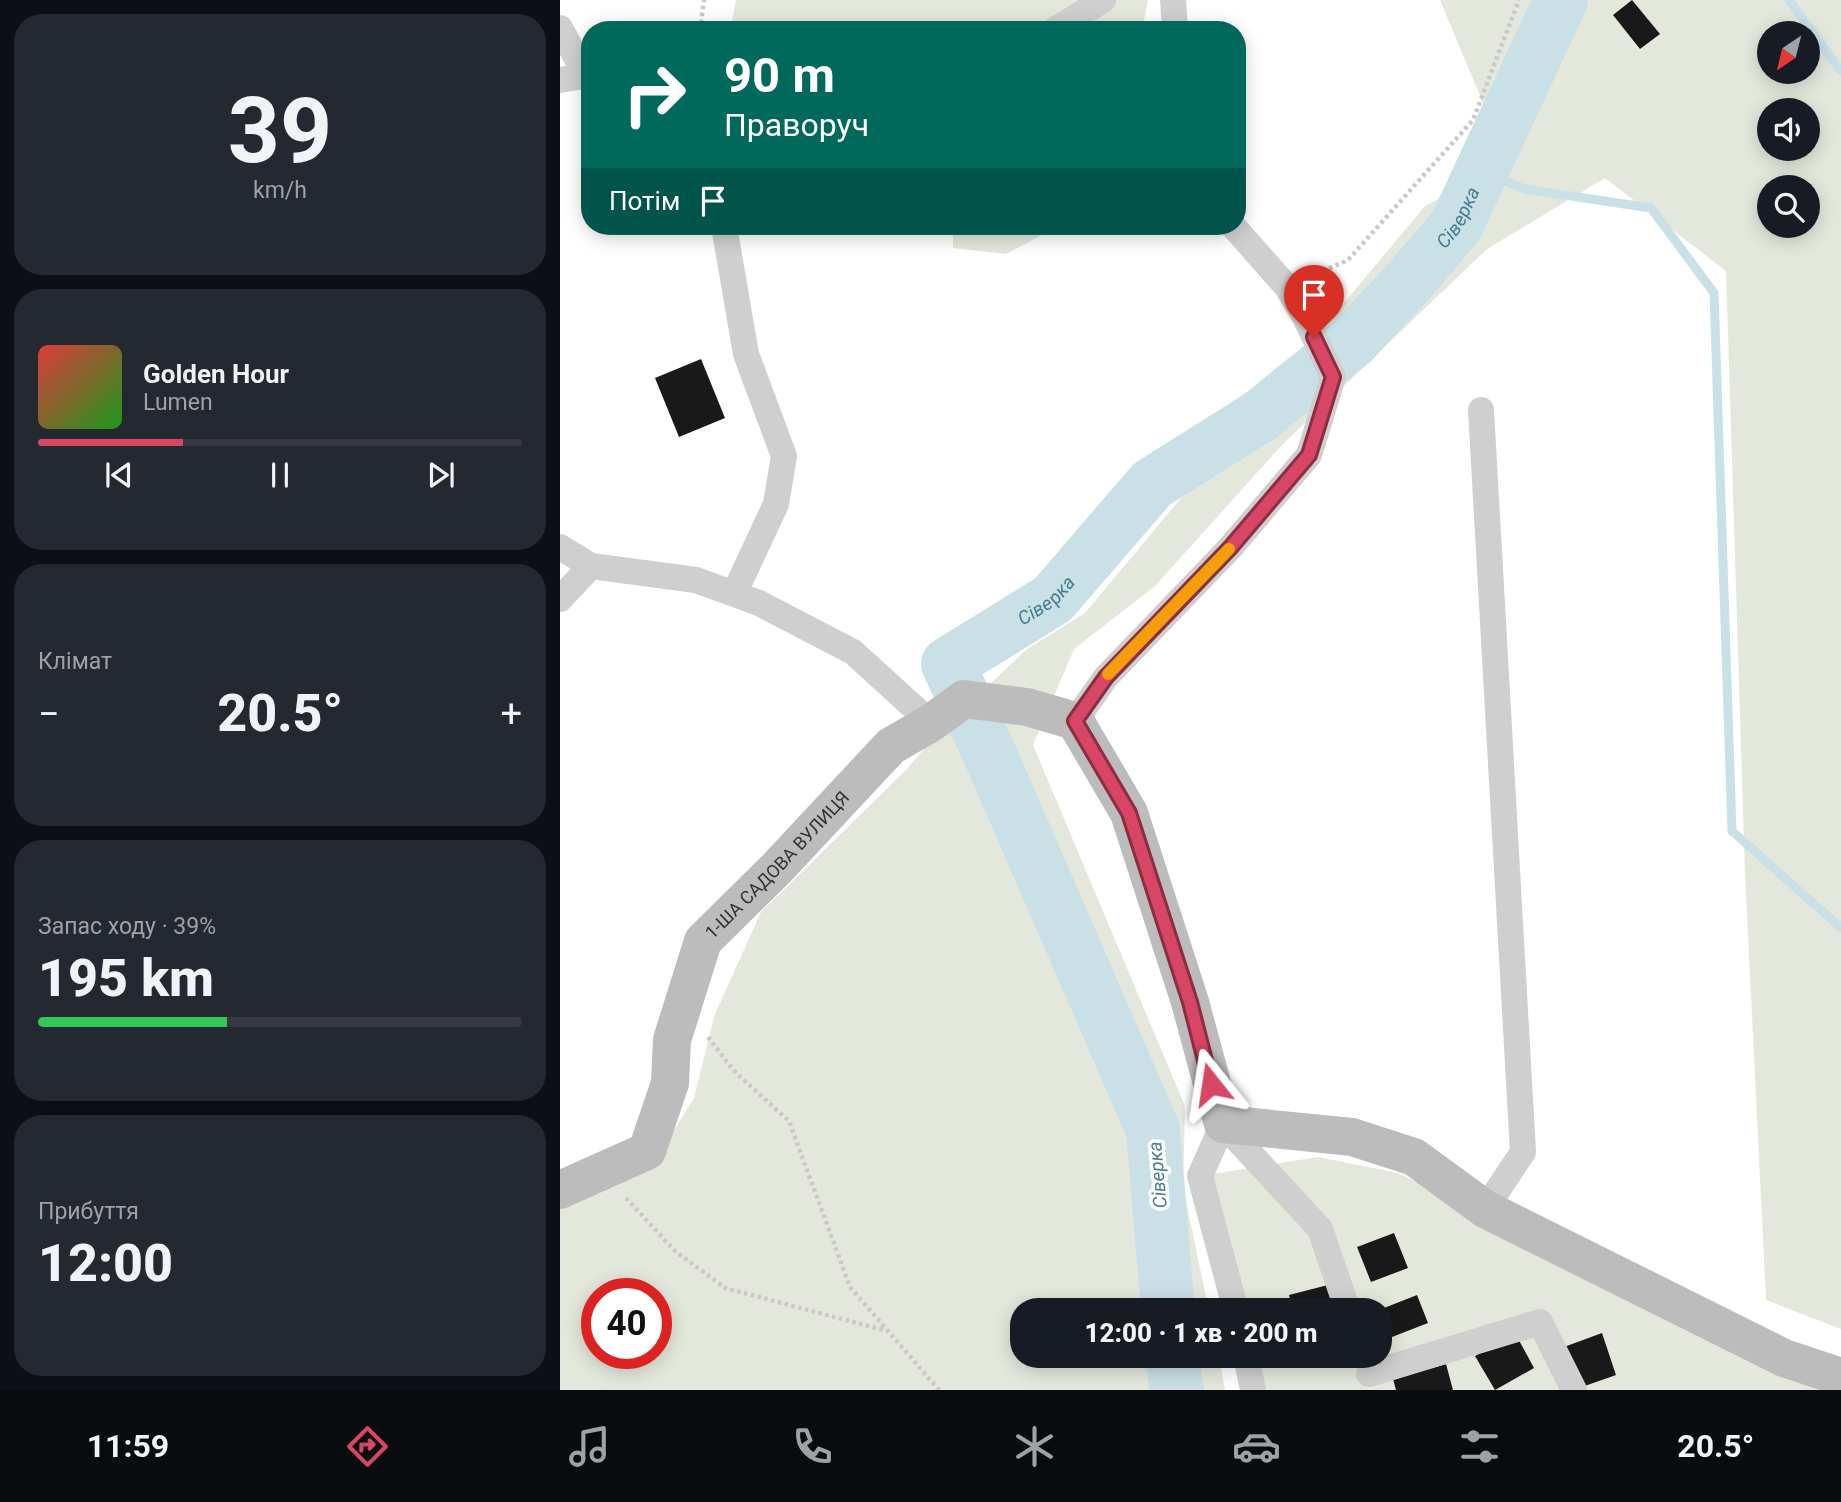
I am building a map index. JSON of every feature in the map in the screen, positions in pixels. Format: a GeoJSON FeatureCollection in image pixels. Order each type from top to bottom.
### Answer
{"type":"FeatureCollection","features":[{"type":"Feature","properties":{"kind":"street"},"geometry":{"type":"LineString","coordinates":[[1069,21],[1103,0]]}},
{"type":"Feature","properties":{"kind":"street"},"geometry":{"type":"LineString","coordinates":[[1173,0],[1174,21]]}},
{"type":"Feature","properties":{"kind":"street"},"geometry":{"type":"LineString","coordinates":[[560,28],[581,63]]}},
{"type":"Feature","properties":{"kind":"street"},"geometry":{"type":"LineString","coordinates":[[560,80],[581,76]]}},
{"type":"Feature","properties":{"kind":"street"},"geometry":{"type":"LineString","coordinates":[[726,235],[746,355],[784,456],[775,504],[734,594]]}},
{"type":"Feature","properties":{"kind":"street"},"geometry":{"type":"LineString","coordinates":[[1241,235],[1287,287],[1333,377],[1309,455],[1230,548],[1106,677],[1075,721],[1129,813],[1190,1002],[1223,1124],[1320,1229],[1344,1298]]}},
{"type":"Feature","properties":{"kind":"street"},"geometry":{"type":"LineString","coordinates":[[1481,410],[1523,1152],[1485,1209]]}},
{"type":"Feature","properties":{"kind":"street"},"geometry":{"type":"LineString","coordinates":[[560,547],[591,566],[696,580],[759,603],[853,652],[931,723]]}},
{"type":"Feature","properties":{"kind":"street"},"geometry":{"type":"LineString","coordinates":[[560,600],[591,566]]}},
{"type":"Feature","properties":{"kind":"street","name":"1-ША САДОВА ВУЛИЦЯ"},"geometry":{"type":"LineString","coordinates":[[560,1190],[647,1151],[670,1083],[672,1040],[703,941],[777,868],[891,746],[931,723],[964,699],[1027,707],[1075,721]]}},
{"type":"Feature","properties":{"kind":"street"},"geometry":{"type":"LineString","coordinates":[[1223,1124],[1352,1138],[1415,1157],[1485,1209],[1784,1358],[1841,1377]]}},
{"type":"Feature","properties":{"kind":"street"},"geometry":{"type":"LineString","coordinates":[[1223,1124],[1200,1176],[1233,1298]]}},
{"type":"Feature","properties":{"kind":"street"},"geometry":{"type":"LineString","coordinates":[[1369,1373],[1541,1322],[1574,1390]]}},
{"type":"Feature","properties":{"kind":"street"},"geometry":{"type":"LineString","coordinates":[[1248,1368],[1253,1390]]}},
{"type":"Feature","properties":{"kind":"path"},"geometry":{"type":"LineString","coordinates":[[701,21],[704,0]]}},
{"type":"Feature","properties":{"kind":"path"},"geometry":{"type":"LineString","coordinates":[[1287,287],[1348,260],[1473,120],[1519,0]]}},
{"type":"Feature","properties":{"kind":"path"},"geometry":{"type":"LineString","coordinates":[[683,1003],[734,1070],[789,1121],[850,1287],[939,1390]]}},
{"type":"Feature","properties":{"kind":"path"},"geometry":{"type":"LineString","coordinates":[[601,1171],[675,1251],[725,1288],[888,1331]]}},
{"type":"Feature","properties":{"kind":"shaded area"},"geometry":{"type":"Polygon","coordinates":[[[736,0],[1148,0],[1144,21],[732,21],[736,0]]]}},
{"type":"Feature","properties":{"kind":"shaded area"},"geometry":{"type":"Polygon","coordinates":[[[1440,0],[1841,0],[1841,1329],[1766,1300],[1745,874],[1726,271],[1605,178],[1487,249],[1282,445],[1155,586],[1074,649],[1033,745],[1185,1106],[1183,1187],[1206,1298],[1010,1298],[1010,1368],[1221,1368],[1225,1390],[560,1390],[560,1199],[659,1155],[694,1098],[715,1014],[761,912],[906,770],[938,733],[1027,649],[1085,613],[1425,206],[1508,163],[1440,0]]]}},
{"type":"Feature","properties":{"kind":"shaded area"},"geometry":{"type":"Polygon","coordinates":[[[953,235],[1042,235],[1006,254],[953,248],[953,235]]]}},
{"type":"Feature","properties":{"kind":"shaded area"},"geometry":{"type":"Polygon","coordinates":[[[1318,1157],[1398,1173],[1841,1390],[1253,1390],[1248,1368],[1392,1368],[1392,1298],[1233,1298],[1200,1176],[1318,1157]]]}},
{"type":"Feature","properties":{"kind":"building"},"geometry":{"type":"Polygon","coordinates":[[[1632,0],[1660,34],[1640,49],[1613,15],[1632,0]]]}},
{"type":"Feature","properties":{"kind":"building"},"geometry":{"type":"Polygon","coordinates":[[[701,359],[725,418],[679,437],[655,378],[701,359]]]}},
{"type":"Feature","properties":{"kind":"building"},"geometry":{"type":"Polygon","coordinates":[[[1394,1233],[1408,1268],[1371,1282],[1357,1247],[1394,1233]]]}},
{"type":"Feature","properties":{"kind":"building"},"geometry":{"type":"Polygon","coordinates":[[[1328,1285],[1332,1298],[1290,1298],[1289,1295],[1328,1285]]]}},
{"type":"Feature","properties":{"kind":"building"},"geometry":{"type":"Polygon","coordinates":[[[1417,1295],[1428,1323],[1392,1337],[1392,1305],[1417,1295]]]}},
{"type":"Feature","properties":{"kind":"building"},"geometry":{"type":"Polygon","coordinates":[[[1515,1333],[1534,1368],[1495,1390],[1475,1356],[1515,1333]]]}},
{"type":"Feature","properties":{"kind":"building"},"geometry":{"type":"Polygon","coordinates":[[[1602,1333],[1616,1375],[1579,1388],[1564,1347],[1602,1333]]]}},
{"type":"Feature","properties":{"kind":"building"},"geometry":{"type":"Polygon","coordinates":[[[1446,1364],[1453,1390],[1396,1390],[1393,1379],[1446,1364]]]}},
{"type":"Feature","properties":{"kind":"waterway","name":"Сіверка"},"geometry":{"type":"LineString","coordinates":[[1167,1298],[1153,1130],[948,664],[1053,599],[1152,484],[1260,416],[1352,342],[1410,280],[1456,226],[1561,0]]}},
{"type":"Feature","properties":{"kind":"waterway"},"geometry":{"type":"LineString","coordinates":[[1789,0],[1841,71]]}},
{"type":"Feature","properties":{"kind":"waterway"},"geometry":{"type":"LineString","coordinates":[[1482,171],[1524,189],[1651,208],[1714,293],[1732,831],[1841,928]]}},
{"type":"Feature","properties":{"kind":"waterway","name":"Сіверка"},"geometry":{"type":"LineString","coordinates":[[1174,1368],[1177,1390]]}},
{"type":"Feature","properties":{"kind":"slow traffic"},"geometry":{"type":"LineString","coordinates":[[1108,674],[1229,549]]}},
{"type":"Feature","properties":{"kind":"route"},"geometry":{"type":"LineString","coordinates":[[1211,1084],[1190,1002],[1129,813],[1075,721],[1106,677],[1230,548],[1309,455],[1333,377],[1314,337]]}}]}
